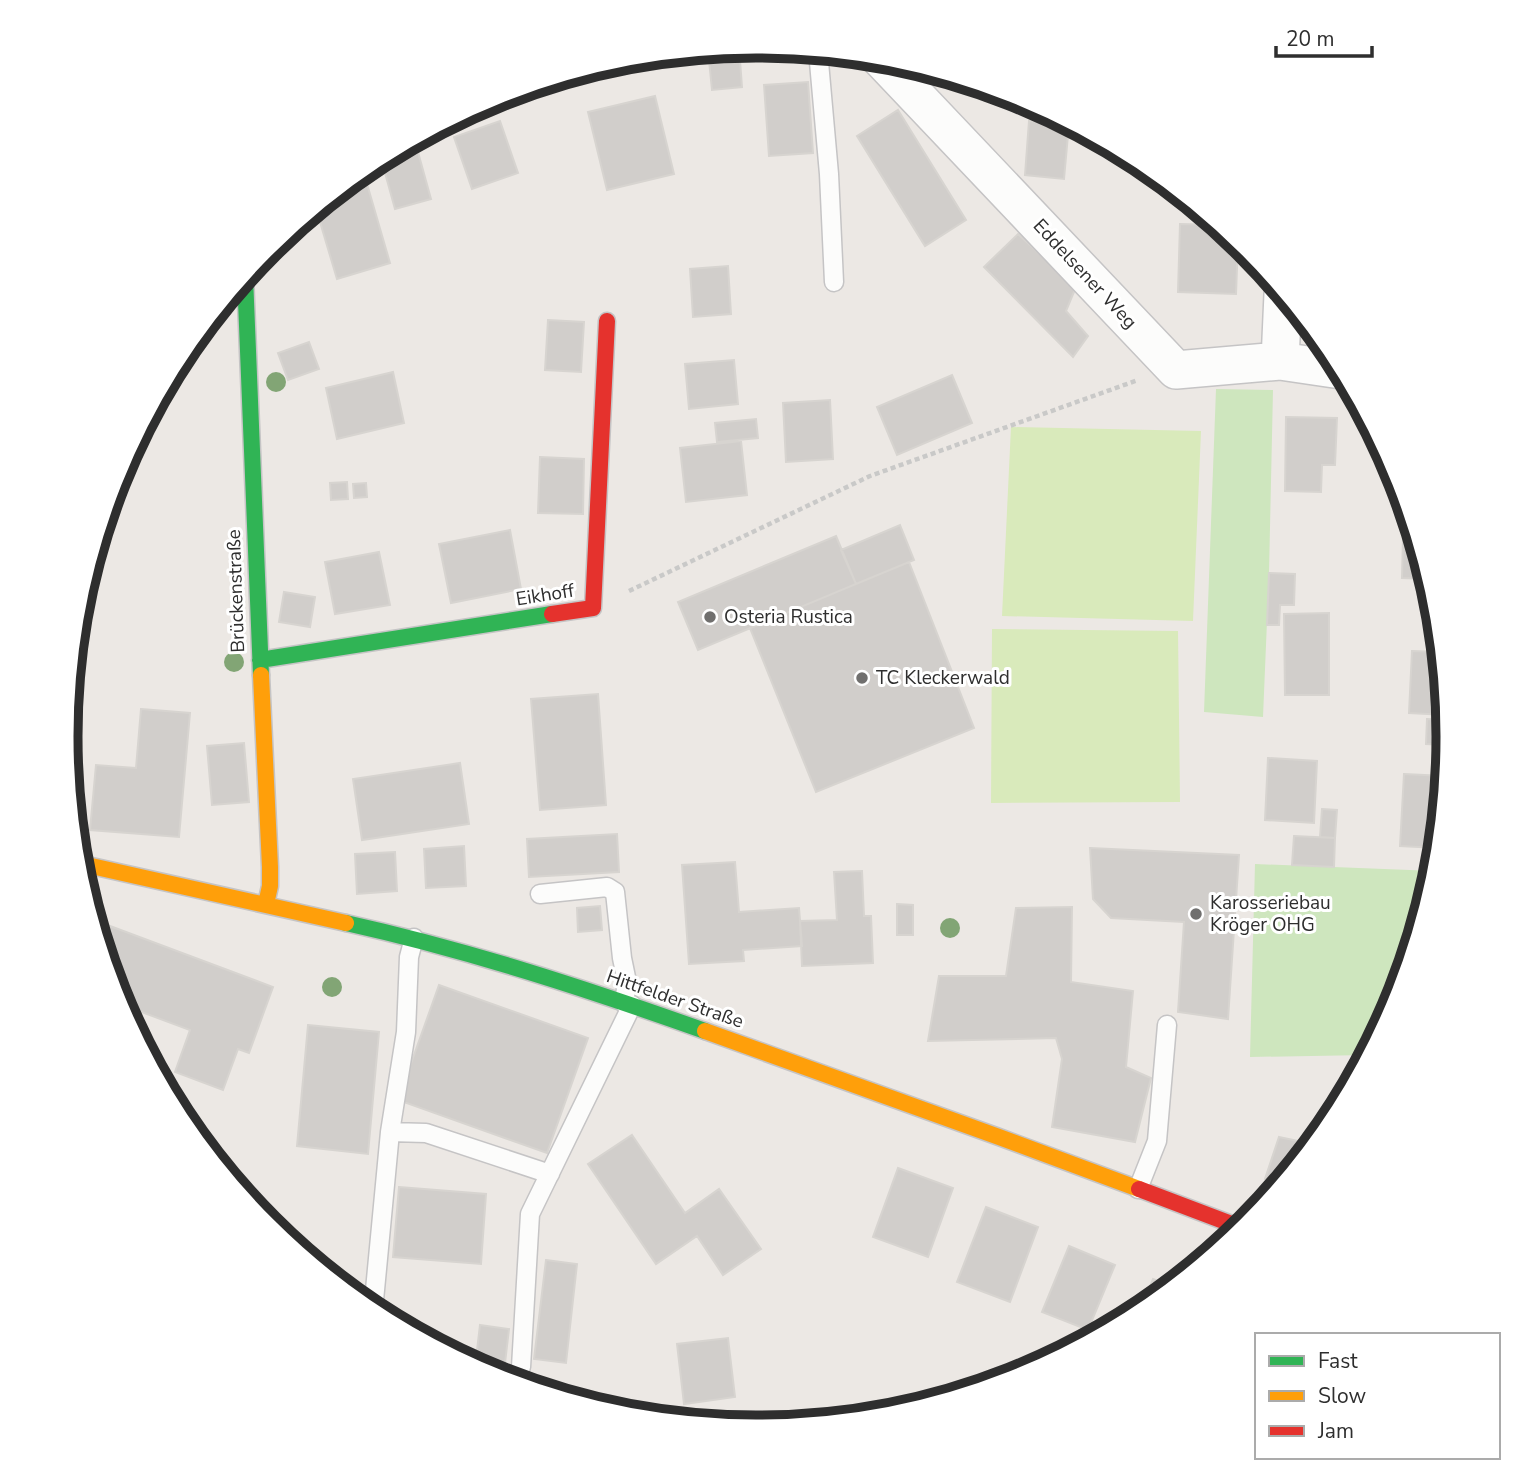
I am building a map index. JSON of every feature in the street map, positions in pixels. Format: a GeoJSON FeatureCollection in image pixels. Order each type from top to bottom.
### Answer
{"type":"FeatureCollection","features":[{"type":"Feature","properties":{"kind":"street","name":"Eddelsener Weg"},"geometry":{"type":"LineString","coordinates":[[893,72],[1176,370]]}},
{"type":"Feature","properties":{"kind":"street","name":"Brückenstraße"},"geometry":{"type":"LineString","coordinates":[[243,293],[270,867],[266,904]]}},
{"type":"Feature","properties":{"kind":"street"},"geometry":{"type":"LineString","coordinates":[[1280,361],[1282,308]]}},
{"type":"Feature","properties":{"kind":"street","name":"Eikhoff"},"geometry":{"type":"LineString","coordinates":[[260,660],[593,608],[607,321]]}},
{"type":"Feature","properties":{"kind":"street"},"geometry":{"type":"LineString","coordinates":[[1176,370],[1280,361],[1327,368]]}},
{"type":"Feature","properties":{"kind":"street","name":"Hittfelder Straße"},"geometry":{"type":"LineString","coordinates":[[90,866],[414,937],[628,1004],[1229,1223]]}},
{"type":"Feature","properties":{"kind":"lane"},"geometry":{"type":"LineString","coordinates":[[819,61],[829,173],[834,282]]}},
{"type":"Feature","properties":{"kind":"lane"},"geometry":{"type":"LineString","coordinates":[[520,1367],[530,1214],[628,1004],[615,892],[607,887],[540,894]]}},
{"type":"Feature","properties":{"kind":"lane"},"geometry":{"type":"LineString","coordinates":[[374,1297],[390,1132],[406,1032],[410,957],[414,937]]}},
{"type":"Feature","properties":{"kind":"lane"},"geometry":{"type":"LineString","coordinates":[[1138,1189],[1157,1141],[1167,1025]]}},
{"type":"Feature","properties":{"kind":"lane"},"geometry":{"type":"LineString","coordinates":[[390,1132],[426,1133],[550,1174]]}},
{"type":"Feature","properties":{"kind":"path"},"geometry":{"type":"LineString","coordinates":[[593,608],[870,476],[1153,375],[1176,370]]}},
{"type":"Feature","properties":{"kind":"green space"},"geometry":{"type":"Polygon","coordinates":[[[1216,389],[1273,390],[1263,717],[1204,712],[1216,389]]]}},
{"type":"Feature","properties":{"kind":"green space"},"geometry":{"type":"Polygon","coordinates":[[[1011,427],[1201,431],[1193,621],[1002,616],[1011,427]]]}},
{"type":"Feature","properties":{"kind":"green space"},"geometry":{"type":"Polygon","coordinates":[[[992,629],[1178,631],[1180,802],[991,803],[992,629]]]}},
{"type":"Feature","properties":{"kind":"green space"},"geometry":{"type":"Polygon","coordinates":[[[1255,864],[1423,871],[1400,955],[1356,1055],[1250,1057],[1255,864]]]}},
{"type":"Feature","properties":{"kind":"building"},"geometry":{"type":"Polygon","coordinates":[[[740,58],[742,87],[712,90],[709,59],[740,58]]]}},
{"type":"Feature","properties":{"kind":"building"},"geometry":{"type":"Polygon","coordinates":[[[808,82],[813,153],[769,156],[764,85],[808,82]]]}},
{"type":"Feature","properties":{"kind":"building"},"geometry":{"type":"Polygon","coordinates":[[[655,96],[674,174],[607,190],[588,112],[655,96]]]}},
{"type":"Feature","properties":{"kind":"building"},"geometry":{"type":"Polygon","coordinates":[[[898,110],[966,220],[925,246],[857,136],[898,110]]]}},
{"type":"Feature","properties":{"kind":"building"},"geometry":{"type":"Polygon","coordinates":[[[500,121],[518,173],[472,189],[454,137],[500,121]]]}},
{"type":"Feature","properties":{"kind":"building"},"geometry":{"type":"Polygon","coordinates":[[[1029,121],[1045,122],[1068,134],[1064,179],[1025,175],[1029,121]]]}},
{"type":"Feature","properties":{"kind":"building"},"geometry":{"type":"Polygon","coordinates":[[[418,152],[431,199],[395,209],[384,170],[418,152]]]}},
{"type":"Feature","properties":{"kind":"building"},"geometry":{"type":"Polygon","coordinates":[[[366,182],[390,263],[337,279],[320,222],[312,224],[366,182]]]}},
{"type":"Feature","properties":{"kind":"building"},"geometry":{"type":"Polygon","coordinates":[[[1180,224],[1203,225],[1237,257],[1236,294],[1178,292],[1180,224]]]}},
{"type":"Feature","properties":{"kind":"building"},"geometry":{"type":"Polygon","coordinates":[[[1018,234],[1076,287],[1066,311],[1088,336],[1073,357],[984,267],[1018,234]]]}},
{"type":"Feature","properties":{"kind":"building"},"geometry":{"type":"Polygon","coordinates":[[[728,266],[731,314],[693,317],[690,269],[728,266]]]}},
{"type":"Feature","properties":{"kind":"building"},"geometry":{"type":"Polygon","coordinates":[[[548,320],[584,322],[581,372],[545,370],[548,320]]]}},
{"type":"Feature","properties":{"kind":"building"},"geometry":{"type":"Polygon","coordinates":[[[309,342],[319,369],[288,380],[278,353],[309,342]]]}},
{"type":"Feature","properties":{"kind":"building"},"geometry":{"type":"Polygon","coordinates":[[[734,360],[738,404],[689,409],[685,364],[734,360]]]}},
{"type":"Feature","properties":{"kind":"building"},"geometry":{"type":"Polygon","coordinates":[[[393,372],[404,423],[337,439],[326,388],[393,372]]]}},
{"type":"Feature","properties":{"kind":"building"},"geometry":{"type":"Polygon","coordinates":[[[952,375],[972,423],[897,455],[877,407],[952,375]]]}},
{"type":"Feature","properties":{"kind":"building"},"geometry":{"type":"Polygon","coordinates":[[[830,400],[833,459],[786,462],[783,403],[830,400]]]}},
{"type":"Feature","properties":{"kind":"building"},"geometry":{"type":"Polygon","coordinates":[[[1286,417],[1337,418],[1335,465],[1322,465],[1321,492],[1285,491],[1286,417]]]}},
{"type":"Feature","properties":{"kind":"building"},"geometry":{"type":"Polygon","coordinates":[[[756,419],[758,438],[717,442],[715,423],[756,419]]]}},
{"type":"Feature","properties":{"kind":"building"},"geometry":{"type":"Polygon","coordinates":[[[741,441],[747,495],[686,502],[680,448],[741,441]]]}},
{"type":"Feature","properties":{"kind":"building"},"geometry":{"type":"Polygon","coordinates":[[[540,457],[584,459],[583,514],[538,513],[540,457]]]}},
{"type":"Feature","properties":{"kind":"building"},"geometry":{"type":"Polygon","coordinates":[[[347,482],[348,499],[331,500],[330,483],[347,482]]]}},
{"type":"Feature","properties":{"kind":"building"},"geometry":{"type":"Polygon","coordinates":[[[366,483],[367,497],[354,498],[353,484],[366,483]]]}},
{"type":"Feature","properties":{"kind":"building"},"geometry":{"type":"Polygon","coordinates":[[[900,525],[914,560],[856,584],[841,550],[900,525]]]}},
{"type":"Feature","properties":{"kind":"building"},"geometry":{"type":"Polygon","coordinates":[[[510,530],[521,589],[451,603],[439,544],[510,530]]]}},
{"type":"Feature","properties":{"kind":"building"},"geometry":{"type":"Polygon","coordinates":[[[836,536],[856,584],[698,650],[678,602],[836,536]]]}},
{"type":"Feature","properties":{"kind":"building"},"geometry":{"type":"Polygon","coordinates":[[[1403,537],[1406,537],[1417,579],[1402,578],[1403,537]]]}},
{"type":"Feature","properties":{"kind":"building"},"geometry":{"type":"Polygon","coordinates":[[[379,552],[390,605],[335,614],[325,562],[379,552]]]}},
{"type":"Feature","properties":{"kind":"building","name":"TC Kleckerwald"},"geometry":{"type":"Polygon","coordinates":[[[909,562],[974,728],[816,792],[750,628],[909,562]]]}},
{"type":"Feature","properties":{"kind":"building"},"geometry":{"type":"Polygon","coordinates":[[[1269,573],[1295,574],[1294,605],[1280,605],[1279,625],[1267,625],[1269,573]]]}},
{"type":"Feature","properties":{"kind":"building"},"geometry":{"type":"Polygon","coordinates":[[[284,592],[315,597],[310,627],[279,622],[284,592]]]}},
{"type":"Feature","properties":{"kind":"building"},"geometry":{"type":"Polygon","coordinates":[[[1329,613],[1329,695],[1285,695],[1284,614],[1329,613]]]}},
{"type":"Feature","properties":{"kind":"building"},"geometry":{"type":"Polygon","coordinates":[[[1412,651],[1430,652],[1435,714],[1409,713],[1412,651]]]}},
{"type":"Feature","properties":{"kind":"building"},"geometry":{"type":"Polygon","coordinates":[[[598,694],[606,805],[540,810],[531,699],[598,694]]]}},
{"type":"Feature","properties":{"kind":"building"},"geometry":{"type":"Polygon","coordinates":[[[141,709],[190,713],[179,837],[90,830],[96,765],[136,768],[141,709]]]}},
{"type":"Feature","properties":{"kind":"building"},"geometry":{"type":"Polygon","coordinates":[[[1427,719],[1435,719],[1436,744],[1426,744],[1427,719]]]}},
{"type":"Feature","properties":{"kind":"building"},"geometry":{"type":"Polygon","coordinates":[[[244,743],[249,802],[212,805],[207,746],[244,743]]]}},
{"type":"Feature","properties":{"kind":"building"},"geometry":{"type":"Polygon","coordinates":[[[1268,758],[1317,761],[1314,823],[1265,820],[1268,758]]]}},
{"type":"Feature","properties":{"kind":"building"},"geometry":{"type":"Polygon","coordinates":[[[460,763],[469,824],[362,840],[353,779],[460,763]]]}},
{"type":"Feature","properties":{"kind":"building"},"geometry":{"type":"Polygon","coordinates":[[[1404,774],[1434,776],[1426,847],[1400,846],[1404,774]]]}},
{"type":"Feature","properties":{"kind":"building"},"geometry":{"type":"Polygon","coordinates":[[[1322,809],[1337,810],[1335,838],[1320,837],[1322,809]]]}},
{"type":"Feature","properties":{"kind":"building"},"geometry":{"type":"Polygon","coordinates":[[[617,834],[619,872],[529,877],[527,839],[617,834]]]}},
{"type":"Feature","properties":{"kind":"building"},"geometry":{"type":"Polygon","coordinates":[[[1294,836],[1335,838],[1334,867],[1292,865],[1294,836]]]}},
{"type":"Feature","properties":{"kind":"building"},"geometry":{"type":"Polygon","coordinates":[[[464,846],[466,886],[426,888],[424,849],[464,846]]]}},
{"type":"Feature","properties":{"kind":"building"},"geometry":{"type":"Polygon","coordinates":[[[1090,848],[1239,855],[1228,1019],[1178,1012],[1184,922],[1111,918],[1093,899],[1090,848]]]}},
{"type":"Feature","properties":{"kind":"building"},"geometry":{"type":"Polygon","coordinates":[[[395,852],[397,891],[357,894],[355,854],[395,852]]]}},
{"type":"Feature","properties":{"kind":"building"},"geometry":{"type":"Polygon","coordinates":[[[735,862],[739,912],[799,908],[802,946],[743,950],[744,961],[689,964],[682,865],[735,862]]]}},
{"type":"Feature","properties":{"kind":"building"},"geometry":{"type":"Polygon","coordinates":[[[862,871],[864,916],[871,916],[873,963],[802,966],[800,921],[837,920],[834,872],[862,871]]]}},
{"type":"Feature","properties":{"kind":"building"},"geometry":{"type":"Polygon","coordinates":[[[897,904],[913,905],[913,935],[897,935],[897,904]]]}},
{"type":"Feature","properties":{"kind":"building"},"geometry":{"type":"Polygon","coordinates":[[[600,906],[602,930],[578,932],[577,908],[600,906]]]}},
{"type":"Feature","properties":{"kind":"building"},"geometry":{"type":"Polygon","coordinates":[[[1072,907],[1071,982],[1133,991],[1126,1067],[1151,1078],[1135,1142],[1052,1127],[1062,1059],[1056,1038],[928,1041],[939,976],[1006,976],[1016,908],[1072,907]]]}},
{"type":"Feature","properties":{"kind":"building"},"geometry":{"type":"Polygon","coordinates":[[[105,924],[273,987],[249,1053],[238,1049],[223,1090],[175,1072],[190,1030],[136,1010],[105,924]]]}},
{"type":"Feature","properties":{"kind":"building"},"geometry":{"type":"Polygon","coordinates":[[[439,985],[588,1038],[547,1153],[398,1100],[439,985]]]}},
{"type":"Feature","properties":{"kind":"building"},"geometry":{"type":"Polygon","coordinates":[[[308,1025],[379,1032],[368,1154],[297,1146],[308,1025]]]}},
{"type":"Feature","properties":{"kind":"building"},"geometry":{"type":"Polygon","coordinates":[[[632,1135],[685,1213],[719,1189],[761,1249],[723,1275],[697,1236],[656,1264],[588,1164],[632,1135]]]}},
{"type":"Feature","properties":{"kind":"building"},"geometry":{"type":"Polygon","coordinates":[[[1279,1137],[1301,1142],[1270,1181],[1265,1179],[1279,1137]]]}},
{"type":"Feature","properties":{"kind":"building"},"geometry":{"type":"Polygon","coordinates":[[[898,1168],[953,1188],[928,1257],[873,1237],[898,1168]]]}},
{"type":"Feature","properties":{"kind":"building"},"geometry":{"type":"Polygon","coordinates":[[[399,1187],[486,1194],[481,1264],[393,1257],[399,1187]]]}},
{"type":"Feature","properties":{"kind":"building"},"geometry":{"type":"Polygon","coordinates":[[[986,1207],[1038,1227],[1010,1302],[957,1282],[986,1207]]]}},
{"type":"Feature","properties":{"kind":"building"},"geometry":{"type":"Polygon","coordinates":[[[1069,1246],[1115,1265],[1089,1328],[1086,1329],[1042,1312],[1069,1246]]]}},
{"type":"Feature","properties":{"kind":"building"},"geometry":{"type":"Polygon","coordinates":[[[546,1260],[577,1264],[566,1363],[534,1359],[546,1260]]]}},
{"type":"Feature","properties":{"kind":"building"},"geometry":{"type":"Polygon","coordinates":[[[1153,1279],[1160,1282],[1148,1291],[1153,1279]]]}},
{"type":"Feature","properties":{"kind":"building"},"geometry":{"type":"Polygon","coordinates":[[[480,1325],[509,1329],[505,1363],[491,1361],[477,1354],[480,1325]]]}},
{"type":"Feature","properties":{"kind":"building"},"geometry":{"type":"Polygon","coordinates":[[[728,1338],[735,1397],[684,1404],[677,1344],[728,1338]]]}},
{"type":"Feature","properties":{"kind":"traffic: fast"},"geometry":{"type":"LineString","coordinates":[[246,291],[261,675]]}},
{"type":"Feature","properties":{"kind":"traffic: fast"},"geometry":{"type":"LineString","coordinates":[[260,660],[552,614]]}},
{"type":"Feature","properties":{"kind":"traffic: fast"},"geometry":{"type":"LineString","coordinates":[[346,923],[527,971],[705,1031]]}},
{"type":"Feature","properties":{"kind":"traffic: slow"},"geometry":{"type":"LineString","coordinates":[[261,675],[270,867],[266,904]]}},
{"type":"Feature","properties":{"kind":"traffic: slow"},"geometry":{"type":"LineString","coordinates":[[90,866],[346,923]]}},
{"type":"Feature","properties":{"kind":"traffic: slow"},"geometry":{"type":"LineString","coordinates":[[705,1031],[1139,1189]]}},
{"type":"Feature","properties":{"kind":"traffic: jam"},"geometry":{"type":"LineString","coordinates":[[552,614],[593,608],[607,321]]}},
{"type":"Feature","properties":{"kind":"traffic: jam"},"geometry":{"type":"LineString","coordinates":[[1139,1189],[1229,1223]]}},
{"type":"Feature","properties":{"kind":"place","name":"Osteria Rustica"},"geometry":{"type":"Point","coordinates":[710,617]}},
{"type":"Feature","properties":{"kind":"place","name":"TC Kleckerwald"},"geometry":{"type":"Point","coordinates":[862,678]}},
{"type":"Feature","properties":{"kind":"place","name":"Karosseriebau Kröger OHG"},"geometry":{"type":"Point","coordinates":[1196,914]}}]}
